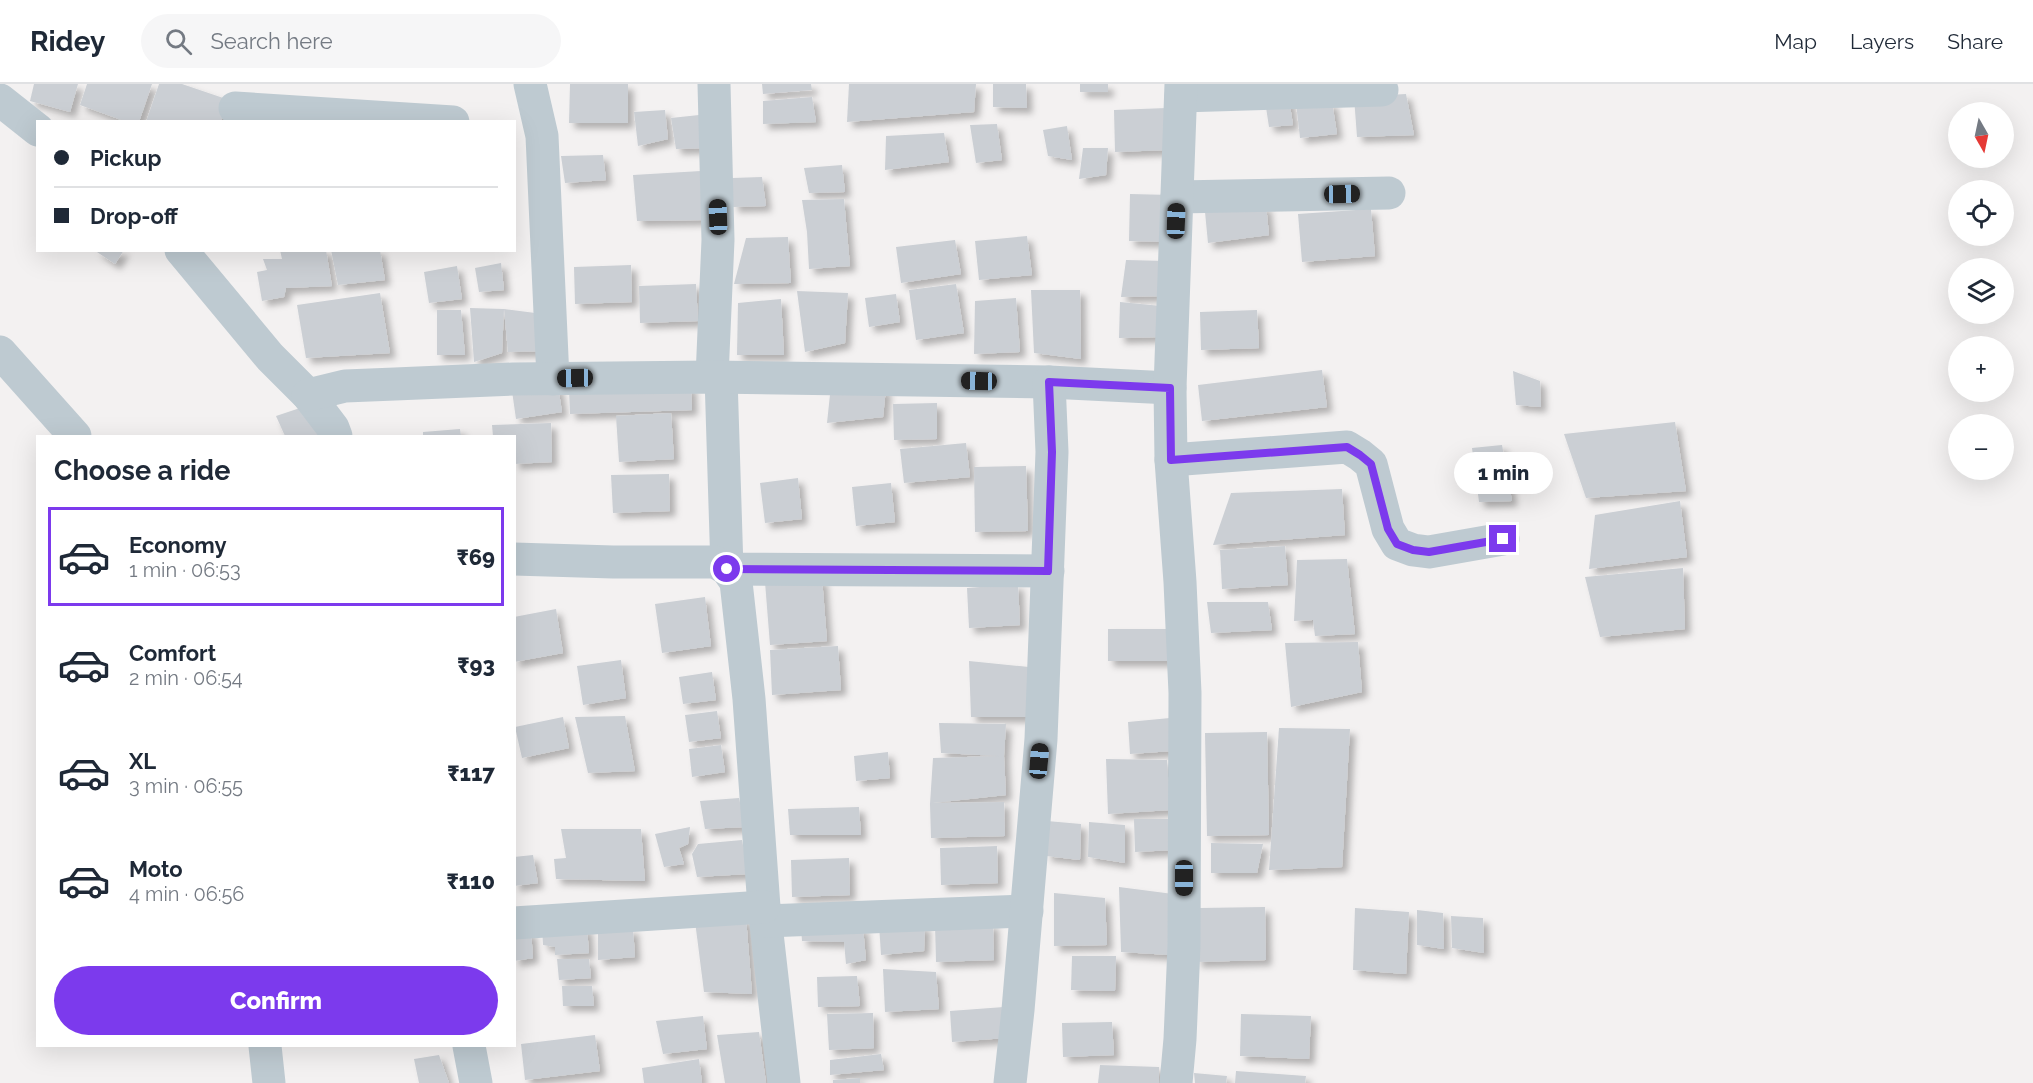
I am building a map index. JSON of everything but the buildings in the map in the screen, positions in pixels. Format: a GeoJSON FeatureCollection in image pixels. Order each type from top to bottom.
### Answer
{"type":"FeatureCollection","features":[{"type":"Feature","properties":{"kind":"street"},"geometry":{"type":"LineString","coordinates":[[530,84],[527,126],[542,148],[553,379]]}},
{"type":"Feature","properties":{"kind":"street"},"geometry":{"type":"LineString","coordinates":[[714,84],[718,240],[716,377],[727,569]]}},
{"type":"Feature","properties":{"kind":"street"},"geometry":{"type":"LineString","coordinates":[[1176,1083],[1184,946],[1185,693],[1171,460],[1170,388],[1181,90],[1382,90]]}},
{"type":"Feature","properties":{"kind":"street"},"geometry":{"type":"LineString","coordinates":[[0,100],[36,128]]}},
{"type":"Feature","properties":{"kind":"street"},"geometry":{"type":"LineString","coordinates":[[236,104],[429,120]]}},
{"type":"Feature","properties":{"kind":"street"},"geometry":{"type":"LineString","coordinates":[[1177,197],[1389,193]]}},
{"type":"Feature","properties":{"kind":"street"},"geometry":{"type":"LineString","coordinates":[[183,252],[270,357],[308,395],[336,435]]}},
{"type":"Feature","properties":{"kind":"street"},"geometry":{"type":"LineString","coordinates":[[0,351],[74,435]]}},
{"type":"Feature","properties":{"kind":"street"},"geometry":{"type":"LineString","coordinates":[[308,395],[345,386],[553,379],[716,377],[1049,382],[1170,388]]}},
{"type":"Feature","properties":{"kind":"street"},"geometry":{"type":"LineString","coordinates":[[1010,1083],[1041,739],[1052,452],[1049,382]]}},
{"type":"Feature","properties":{"kind":"street"},"geometry":{"type":"LineString","coordinates":[[1171,460],[1347,447],[1371,464],[1388,529],[1397,544],[1413,550],[1429,552],[1503,539]]}},
{"type":"Feature","properties":{"kind":"street"},"geometry":{"type":"LineString","coordinates":[[516,559],[715,562],[727,569],[736,582],[749,699],[765,914],[784,1083]]}},
{"type":"Feature","properties":{"kind":"street"},"geometry":{"type":"LineString","coordinates":[[727,569],[1048,571]]}},
{"type":"Feature","properties":{"kind":"street"},"geometry":{"type":"LineString","coordinates":[[516,923],[765,914],[1026,911]]}},
{"type":"Feature","properties":{"kind":"street"},"geometry":{"type":"LineString","coordinates":[[265,1047],[269,1083]]}},
{"type":"Feature","properties":{"kind":"street"},"geometry":{"type":"LineString","coordinates":[[469,1047],[476,1083]]}},
{"type":"Feature","properties":{"kind":"route"},"geometry":{"type":"LineString","coordinates":[[727,569],[1048,571],[1052,452],[1049,382],[1170,388],[1171,460],[1347,447],[1371,464],[1388,529],[1397,544],[1413,550],[1429,552],[1503,539]]}}]}
